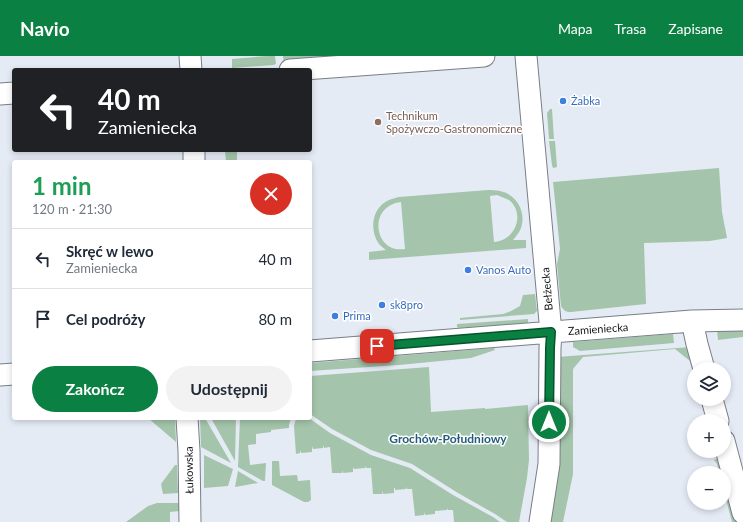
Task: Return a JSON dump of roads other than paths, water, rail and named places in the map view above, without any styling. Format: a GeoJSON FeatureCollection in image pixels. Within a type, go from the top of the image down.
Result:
{"type":"FeatureCollection","features":[{"type":"Feature","properties":{"kind":"street"},"geometry":{"type":"LineString","coordinates":[[190,56],[191,68]]}},
{"type":"Feature","properties":{"kind":"street"},"geometry":{"type":"LineString","coordinates":[[312,68],[484,56]]}},
{"type":"Feature","properties":{"kind":"street","name":"Bełżecka"},"geometry":{"type":"LineString","coordinates":[[526,56],[551,332],[550,464],[540,522]]}},
{"type":"Feature","properties":{"kind":"street"},"geometry":{"type":"LineString","coordinates":[[0,94],[12,93]]}},
{"type":"Feature","properties":{"kind":"street","name":"Zamieniecka"},"geometry":{"type":"LineString","coordinates":[[312,351],[551,332],[743,320]]}},
{"type":"Feature","properties":{"kind":"street"},"geometry":{"type":"LineString","coordinates":[[692,322],[696,344],[702,362]]}},
{"type":"Feature","properties":{"kind":"street"},"geometry":{"type":"LineString","coordinates":[[0,375],[12,374]]}},
{"type":"Feature","properties":{"kind":"street","name":"Łukowska"},"geometry":{"type":"LineString","coordinates":[[188,420],[190,522]]}},
{"type":"Feature","properties":{"kind":"street"},"geometry":{"type":"LineString","coordinates":[[728,458],[743,513]]}},
{"type":"Feature","properties":{"kind":"place","name":"Żabka"},"geometry":{"type":"Point","coordinates":[563,101]}},
{"type":"Feature","properties":{"kind":"place","name":"Technikum Spożywczo-Gastronomiczne"},"geometry":{"type":"Point","coordinates":[378,122]}},
{"type":"Feature","properties":{"kind":"place","name":"Vanos Auto"},"geometry":{"type":"Point","coordinates":[468,270]}},
{"type":"Feature","properties":{"kind":"place","name":"sk8pro"},"geometry":{"type":"Point","coordinates":[382,305]}},
{"type":"Feature","properties":{"kind":"place","name":"Prima"},"geometry":{"type":"Point","coordinates":[335,316]}},
{"type":"Feature","properties":{"kind":"district","name":"Grochów-Południowy"},"geometry":{"type":"Point","coordinates":[448,439]}}]}
